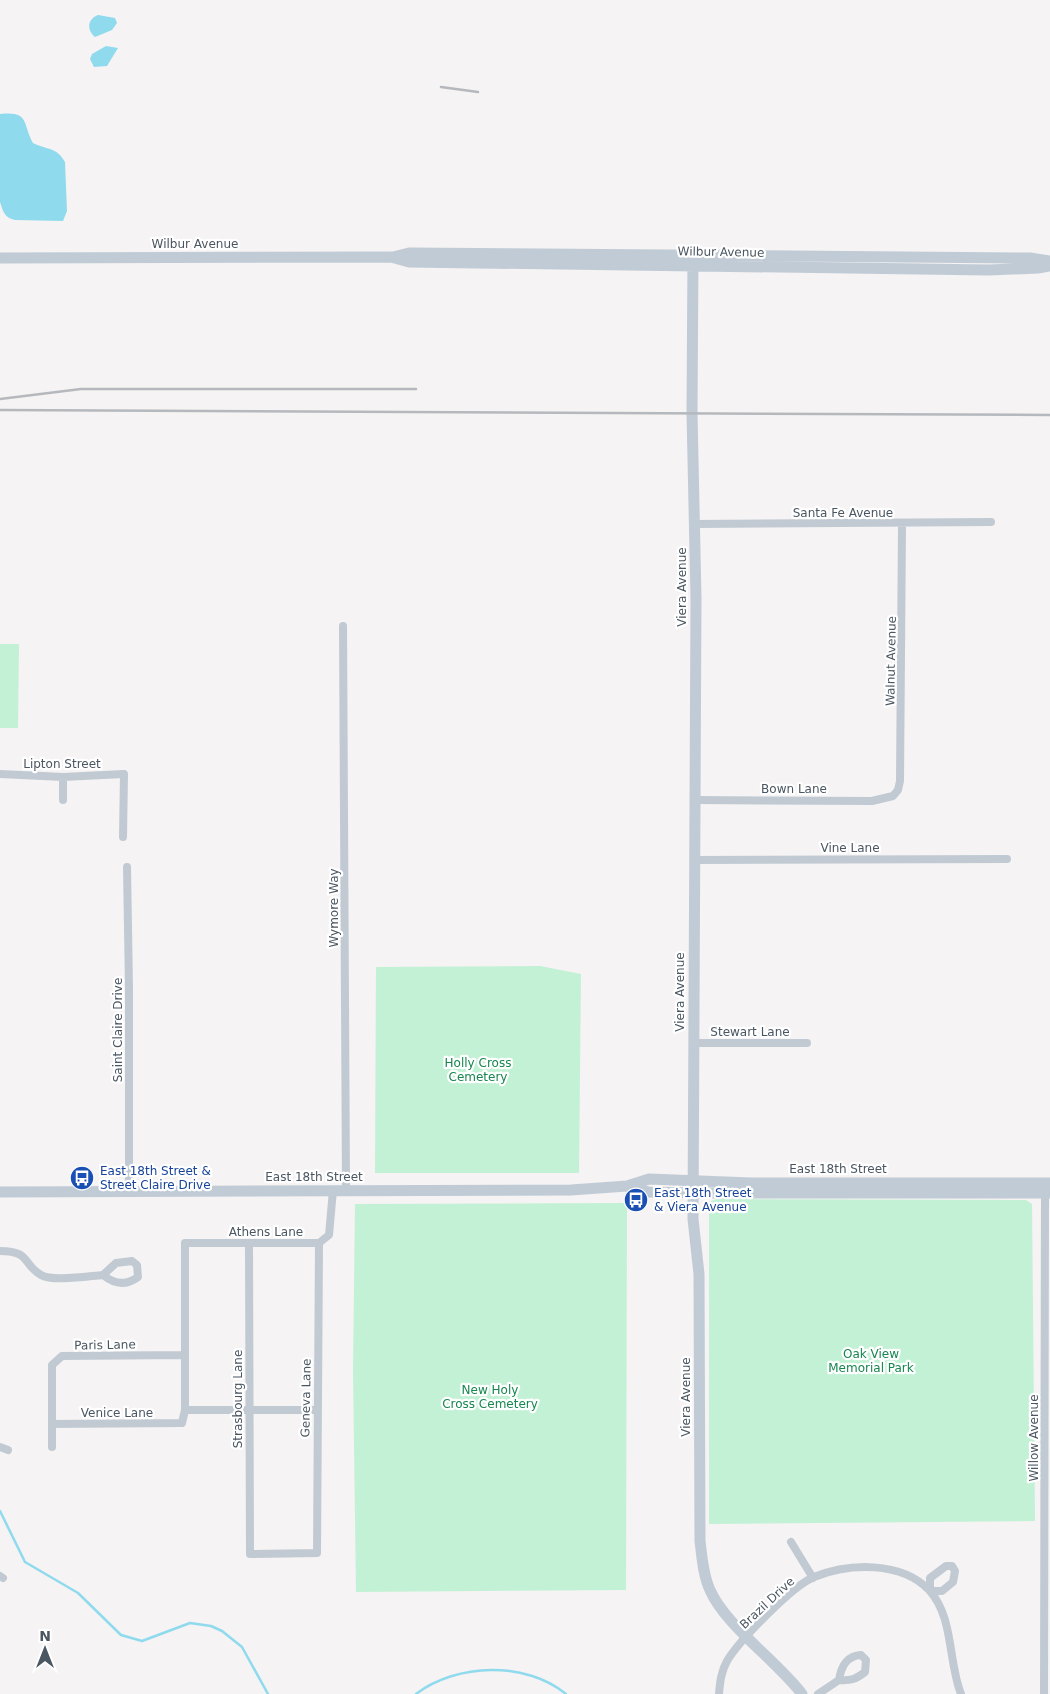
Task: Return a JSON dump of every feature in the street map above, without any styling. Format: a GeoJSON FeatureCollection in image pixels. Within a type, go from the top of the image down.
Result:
{"type":"FeatureCollection","features":[{"type":"Feature","properties":{"kind":"main road","name":"Wilbur Avenue"},"geometry":{"type":"LineString","coordinates":[[0,258],[391,258],[409,253],[694,260],[902,269],[989,270],[1050,266]]}},
{"type":"Feature","properties":{"kind":"main road","name":"Wilbur Avenue"},"geometry":{"type":"LineString","coordinates":[[694,260],[903,257],[1030,258],[1050,261]]}},
{"type":"Feature","properties":{"kind":"main road"},"geometry":{"type":"LineString","coordinates":[[902,269],[903,257]]}},
{"type":"Feature","properties":{"kind":"main road","name":"Viera Avenue"},"geometry":{"type":"LineString","coordinates":[[694,260],[692,413],[695,524],[694,1219],[699,1274],[702,1557],[710,1590],[727,1615],[791,1679],[802,1694]]}},
{"type":"Feature","properties":{"kind":"main road","name":"East 18th Street"},"geometry":{"type":"LineString","coordinates":[[0,1192],[571,1190],[627,1186],[649,1179],[1048,1188]]}},
{"type":"Feature","properties":{"kind":"main road","name":"East 18th Street"},"geometry":{"type":"LineString","coordinates":[[627,1186],[649,1192],[694,1193],[1048,1188]]}},
{"type":"Feature","properties":{"kind":"street","name":"Santa Fe Avenue"},"geometry":{"type":"LineString","coordinates":[[695,524],[991,522]]}},
{"type":"Feature","properties":{"kind":"street","name":"Walnut Avenue"},"geometry":{"type":"LineString","coordinates":[[893,796],[898,790],[900,781],[902,524]]}},
{"type":"Feature","properties":{"kind":"street","name":"Wymore Way"},"geometry":{"type":"LineString","coordinates":[[343,626],[346,1190]]}},
{"type":"Feature","properties":{"kind":"street","name":"Lipton Street"},"geometry":{"type":"LineString","coordinates":[[0,774],[63,776],[124,774],[123,837]]}},
{"type":"Feature","properties":{"kind":"street"},"geometry":{"type":"LineString","coordinates":[[62,800],[63,776]]}},
{"type":"Feature","properties":{"kind":"street","name":"Bown Lane"},"geometry":{"type":"LineString","coordinates":[[694,800],[872,801],[893,796]]}},
{"type":"Feature","properties":{"kind":"street","name":"Vine Lane"},"geometry":{"type":"LineString","coordinates":[[694,860],[1007,859]]}},
{"type":"Feature","properties":{"kind":"street","name":"Saint Claire Drive"},"geometry":{"type":"LineString","coordinates":[[127,867],[129,989],[128,1192]]}},
{"type":"Feature","properties":{"kind":"street","name":"Stewart Lane"},"geometry":{"type":"LineString","coordinates":[[694,1043],[807,1044]]}},
{"type":"Feature","properties":{"kind":"street","name":"Willow Avenue"},"geometry":{"type":"LineString","coordinates":[[1044,1694],[1047,1570],[1048,1188]]}},
{"type":"Feature","properties":{"kind":"street","name":"Athens Lane"},"geometry":{"type":"LineString","coordinates":[[184,1355],[185,1243],[319,1243],[329,1234],[333,1190]]}},
{"type":"Feature","properties":{"kind":"street","name":"Strasbourg Lane"},"geometry":{"type":"LineString","coordinates":[[249,1243],[250,1554],[316,1553]]}},
{"type":"Feature","properties":{"kind":"street","name":"Geneva Lane"},"geometry":{"type":"LineString","coordinates":[[316,1553],[319,1243]]}},
{"type":"Feature","properties":{"kind":"street"},"geometry":{"type":"LineString","coordinates":[[0,1251],[14,1251],[26,1258],[41,1276],[53,1278],[103,1275]]}},
{"type":"Feature","properties":{"kind":"street"},"geometry":{"type":"LineString","coordinates":[[184,1355],[185,1410],[317,1410]]}},
{"type":"Feature","properties":{"kind":"street","name":"Paris Lane"},"geometry":{"type":"LineString","coordinates":[[52,1447],[52,1364],[62,1356],[184,1355]]}},
{"type":"Feature","properties":{"kind":"street","name":"Venice Lane"},"geometry":{"type":"LineString","coordinates":[[52,1424],[182,1423],[185,1410]]}},
{"type":"Feature","properties":{"kind":"street"},"geometry":{"type":"LineString","coordinates":[[791,1542],[813,1578]]}},
{"type":"Feature","properties":{"kind":"street","name":"Brazil Drive"},"geometry":{"type":"LineString","coordinates":[[718,1694],[720,1676],[727,1660],[748,1636],[794,1591],[813,1578],[836,1571],[865,1568],[891,1569],[914,1577],[930,1591],[940,1606],[961,1694]]}},
{"type":"Feature","properties":{"kind":"street"},"geometry":{"type":"LineString","coordinates":[[818,1694],[839,1680]]}},
{"type":"Feature","properties":{"kind":"green space"},"geometry":{"type":"Polygon","coordinates":[[[0,644],[19,644],[18,728],[0,728],[0,644]]]}},
{"type":"Feature","properties":{"kind":"green space","name":"Holly Cross Cemetery"},"geometry":{"type":"Polygon","coordinates":[[[540,966],[581,974],[579,1173],[375,1173],[376,967],[540,966]]]}},
{"type":"Feature","properties":{"kind":"green space","name":"Oak View Memorial Park"},"geometry":{"type":"Polygon","coordinates":[[[717,1199],[1026,1200],[1032,1204],[1035,1521],[709,1524],[709,1202],[717,1199]]]}},
{"type":"Feature","properties":{"kind":"green space","name":"New Holy Cross Cemetery"},"geometry":{"type":"Polygon","coordinates":[[[627,1203],[626,1590],[356,1592],[353,1370],[355,1204],[627,1203]]]}},
{"type":"Feature","properties":{"kind":"water"},"geometry":{"type":"Polygon","coordinates":[[[98,15],[115,18],[117,23],[112,30],[95,37],[90,31],[89,24],[98,15]]]}},
{"type":"Feature","properties":{"kind":"water"},"geometry":{"type":"Polygon","coordinates":[[[106,46],[118,48],[107,66],[94,67],[90,59],[92,54],[106,46]]]}},
{"type":"Feature","properties":{"kind":"water"},"geometry":{"type":"Polygon","coordinates":[[[0,114],[16,114],[21,117],[33,143],[55,151],[65,162],[67,211],[63,221],[15,220],[9,218],[3,212],[0,202],[0,114]]]}},
{"type":"Feature","properties":{"kind":"waterway"},"geometry":{"type":"LineString","coordinates":[[0,1511],[25,1562],[78,1593],[121,1635],[142,1641],[190,1623],[211,1626],[222,1631],[242,1647],[268,1694]]}},
{"type":"Feature","properties":{"kind":"waterway"},"geometry":{"type":"LineString","coordinates":[[416,1694],[451,1676],[491,1670],[512,1671],[531,1676],[550,1683],[566,1694]]}},
{"type":"Feature","properties":{"kind":"railway"},"geometry":{"type":"LineString","coordinates":[[441,87],[478,92]]}},
{"type":"Feature","properties":{"kind":"railway"},"geometry":{"type":"LineString","coordinates":[[0,399],[81,389],[416,389]]}},
{"type":"Feature","properties":{"kind":"railway"},"geometry":{"type":"LineString","coordinates":[[0,410],[1050,415]]}},
{"type":"Feature","properties":{"kind":"place","name":"East 18th Street & Street Claire Drive"},"geometry":{"type":"Point","coordinates":[82,1178]}},
{"type":"Feature","properties":{"kind":"place","name":"East 18th Street & Viera Avenue"},"geometry":{"type":"Point","coordinates":[636,1200]}}]}
